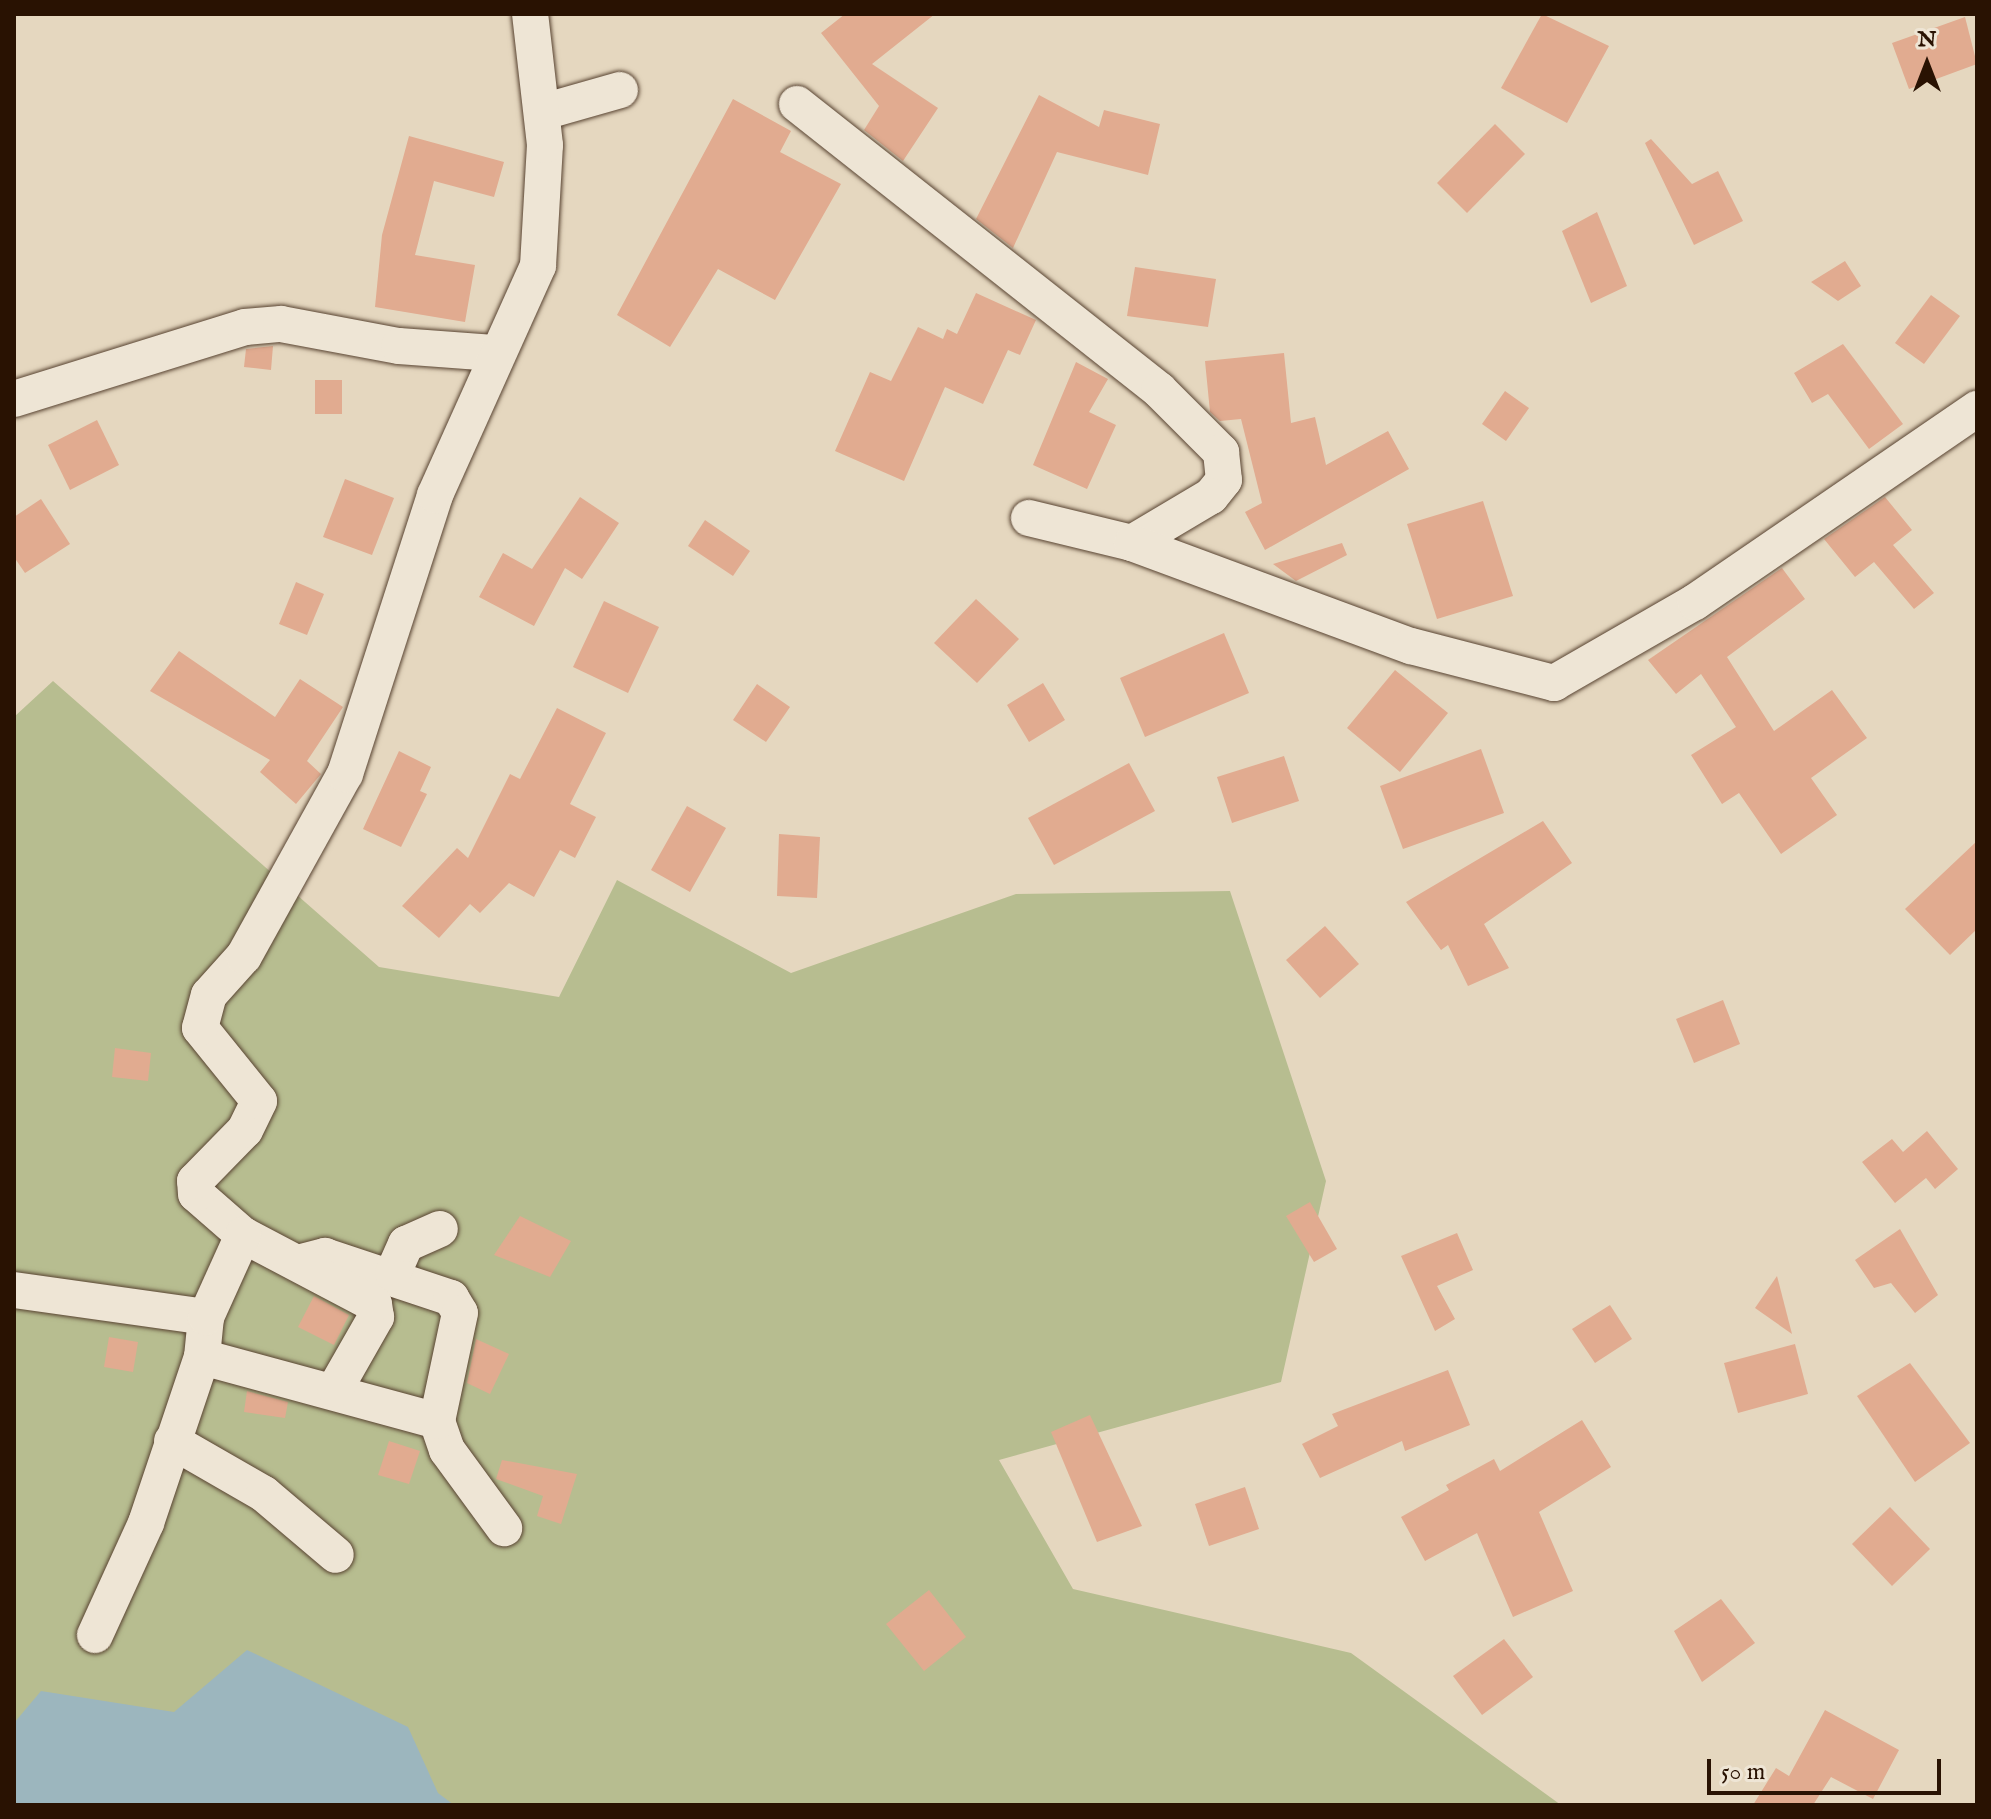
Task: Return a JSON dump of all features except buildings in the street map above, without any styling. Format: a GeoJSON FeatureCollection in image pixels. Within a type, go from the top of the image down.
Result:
{"type":"FeatureCollection","features":[{"type":"Feature","properties":{"kind":"street"},"geometry":{"type":"LineString","coordinates":[[335,1389],[376,1317],[374,1304],[243,1235],[196,1194],[195,1181],[245,1130],[259,1101],[200,1028],[202,1014],[244,956],[345,774],[435,495],[494,353],[538,266],[543,112],[530,14]]}},
{"type":"Feature","properties":{"kind":"street"},"geometry":{"type":"LineString","coordinates":[[543,112],[620,90]]}},
{"type":"Feature","properties":{"kind":"street"},"geometry":{"type":"LineString","coordinates":[[797,104],[1159,390],[1221,452],[1224,480],[1211,496],[1132,543]]}},
{"type":"Feature","properties":{"kind":"street"},"geometry":{"type":"LineString","coordinates":[[14,399],[245,327],[281,324],[399,346],[494,353]]}},
{"type":"Feature","properties":{"kind":"street"},"geometry":{"type":"LineString","coordinates":[[1029,518],[1132,543],[1411,646],[1554,683],[1695,602],[1972,427]]}},
{"type":"Feature","properties":{"kind":"street"},"geometry":{"type":"LineString","coordinates":[[393,1273],[406,1244],[440,1229]]}},
{"type":"Feature","properties":{"kind":"street"},"geometry":{"type":"LineString","coordinates":[[95,1635],[202,1357],[206,1317],[243,1235]]}},
{"type":"Feature","properties":{"kind":"street"},"geometry":{"type":"LineString","coordinates":[[296,1264],[325,1256],[393,1273],[451,1298],[460,1313],[437,1421],[447,1450],[504,1528]]}},
{"type":"Feature","properties":{"kind":"street"},"geometry":{"type":"LineString","coordinates":[[14,1290],[206,1317]]}},
{"type":"Feature","properties":{"kind":"street"},"geometry":{"type":"LineString","coordinates":[[202,1357],[335,1389],[437,1421]]}},
{"type":"Feature","properties":{"kind":"street"},"geometry":{"type":"LineString","coordinates":[[172,1441],[264,1494],[336,1555]]}},
{"type":"Feature","properties":{"kind":"green space"},"geometry":{"type":"Polygon","coordinates":[[[53,681],[379,967],[559,997],[617,880],[791,973],[1016,894],[1230,891],[1326,1181],[1281,1382],[999,1460],[1073,1589],[1351,1653],[1561,1805],[14,1805],[14,717],[53,681]]]}},
{"type":"Feature","properties":{"kind":"water"},"geometry":{"type":"Polygon","coordinates":[[[247,1650],[408,1727],[438,1793],[454,1805],[14,1805],[14,1723],[41,1691],[174,1712],[247,1650]]]}}]}
